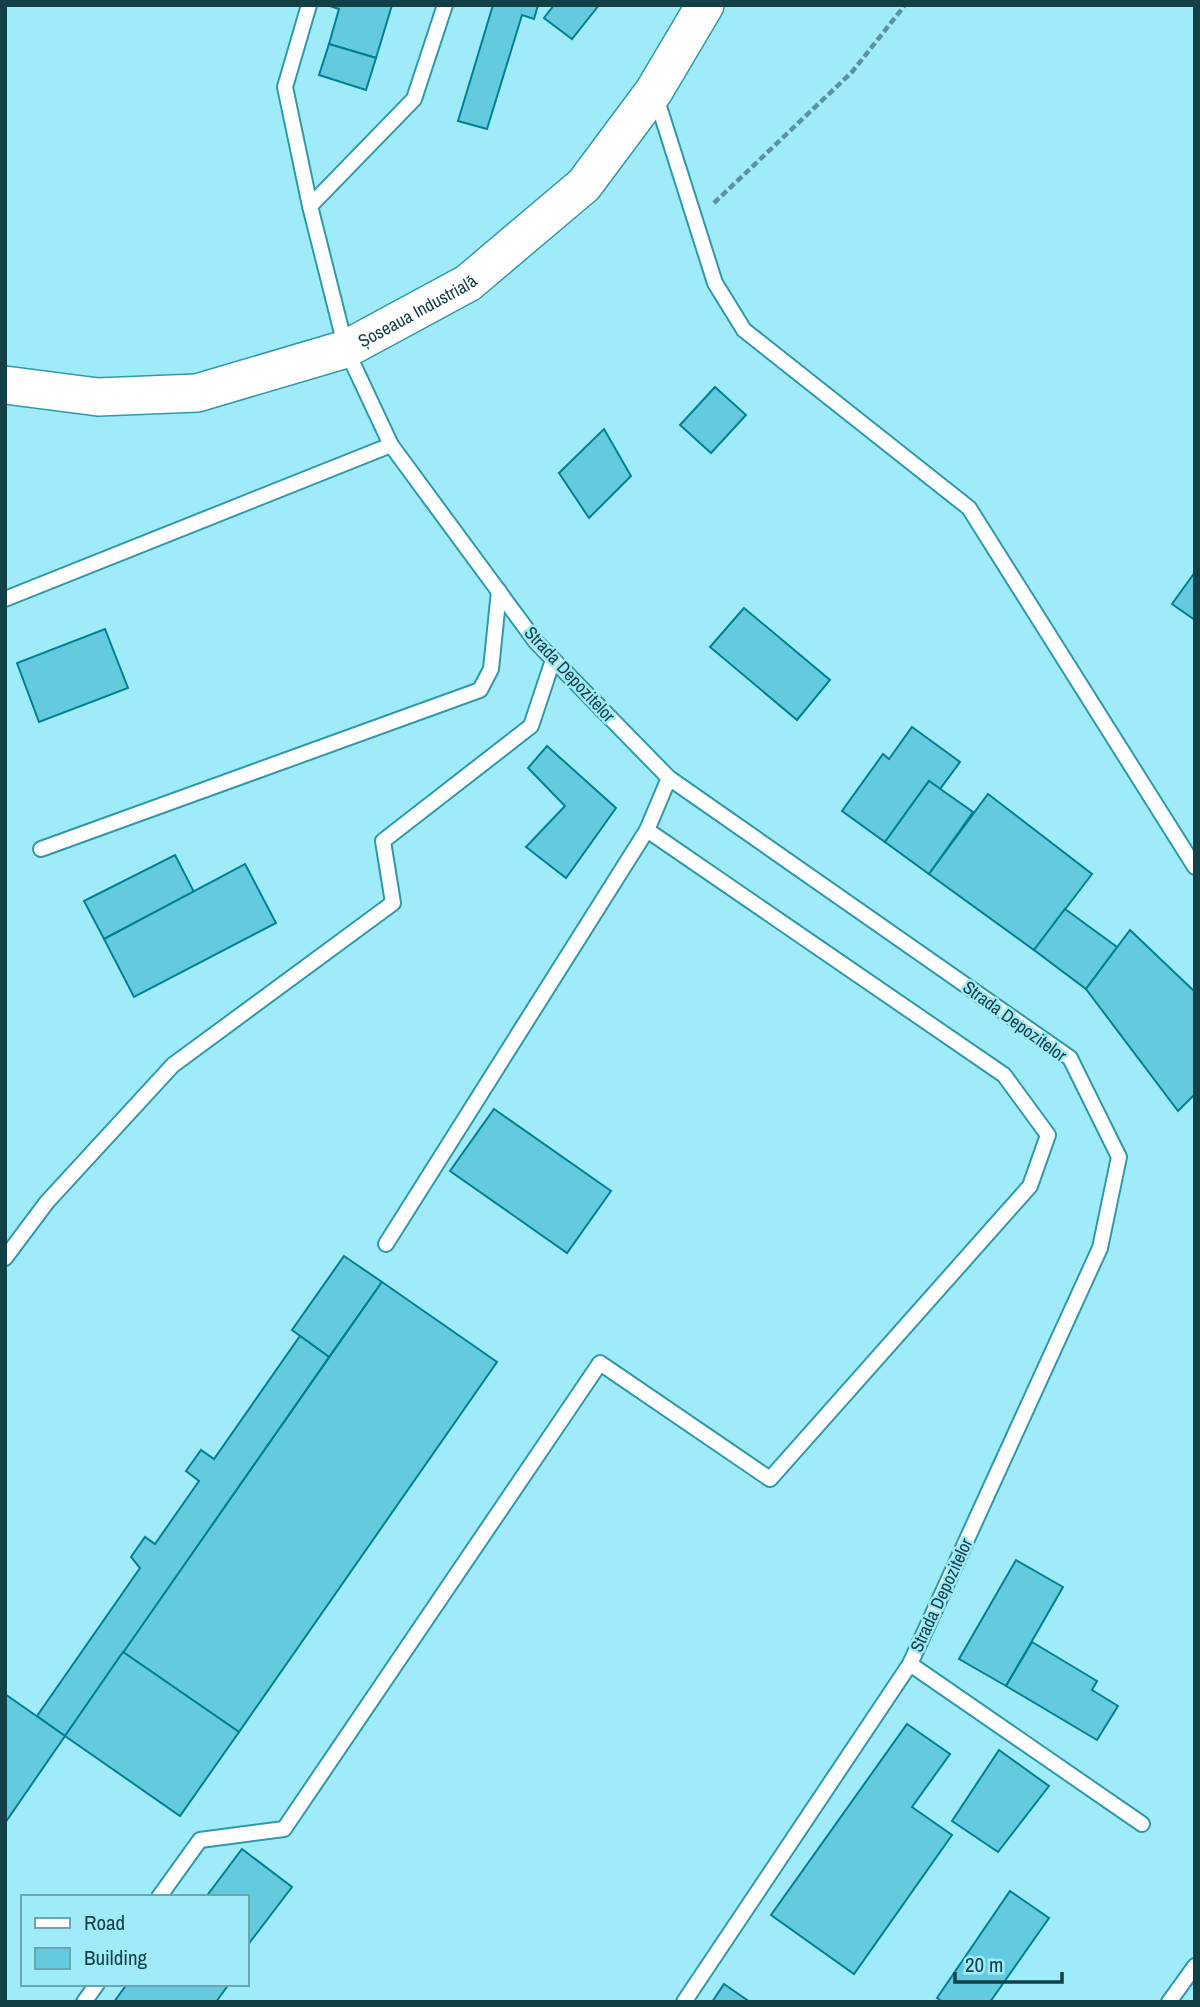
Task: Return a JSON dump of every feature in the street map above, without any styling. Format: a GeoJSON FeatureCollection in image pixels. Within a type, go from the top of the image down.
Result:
{"type":"FeatureCollection","features":[{"type":"Feature","properties":{"kind":"street","name":"Șoseaua Industrială"},"geometry":{"type":"LineString","coordinates":[[5,385],[98,397],[197,393],[346,349],[468,283],[584,185],[654,91],[705,5]]}},
{"type":"Feature","properties":{"kind":"lane","name":"Strada Depozitelor"},"geometry":{"type":"LineString","coordinates":[[309,5],[285,87],[310,206],[346,349],[391,445],[536,642],[669,778],[1070,1058],[1119,1157],[1100,1248],[910,1664],[684,2002]]}},
{"type":"Feature","properties":{"kind":"lane"},"geometry":{"type":"LineString","coordinates":[[310,206],[414,99],[444,5]]}},
{"type":"Feature","properties":{"kind":"lane"},"geometry":{"type":"LineString","coordinates":[[654,91],[715,283],[744,330],[969,508],[1195,867]]}},
{"type":"Feature","properties":{"kind":"lane"},"geometry":{"type":"LineString","coordinates":[[5,600],[391,445]]}},
{"type":"Feature","properties":{"kind":"lane"},"geometry":{"type":"LineString","coordinates":[[41,849],[480,690],[491,669],[499,592]]}},
{"type":"Feature","properties":{"kind":"lane"},"geometry":{"type":"LineString","coordinates":[[5,1258],[47,1202],[173,1065],[393,903],[383,841],[531,726],[554,660]]}},
{"type":"Feature","properties":{"kind":"lane"},"geometry":{"type":"LineString","coordinates":[[386,1244],[647,830],[669,778]]}},
{"type":"Feature","properties":{"kind":"lane"},"geometry":{"type":"LineString","coordinates":[[160,1895],[200,1840],[284,1829],[600,1363],[770,1479],[1030,1186],[1048,1135],[1004,1075],[647,830]]}},
{"type":"Feature","properties":{"kind":"lane"},"geometry":{"type":"LineString","coordinates":[[910,1664],[1142,1824]]}},
{"type":"Feature","properties":{"kind":"lane"},"geometry":{"type":"LineString","coordinates":[[1170,2002],[1195,1966]]}},
{"type":"Feature","properties":{"kind":"lane"},"geometry":{"type":"LineString","coordinates":[[84,2002],[96,1986]]}},
{"type":"Feature","properties":{"kind":"path"},"geometry":{"type":"LineString","coordinates":[[695,221],[852,72],[905,5]]}},
{"type":"Feature","properties":{"kind":"building"},"geometry":{"type":"Polygon","coordinates":[[[327,5],[392,5],[376,58],[329,44],[339,9],[327,5]]]}},
{"type":"Feature","properties":{"kind":"building"},"geometry":{"type":"Polygon","coordinates":[[[493,5],[538,5],[534,19],[522,15],[487,129],[458,121],[493,5]]]}},
{"type":"Feature","properties":{"kind":"building"},"geometry":{"type":"Polygon","coordinates":[[[554,5],[599,5],[572,39],[544,18],[554,5]]]}},
{"type":"Feature","properties":{"kind":"building"},"geometry":{"type":"Polygon","coordinates":[[[329,44],[376,58],[366,90],[319,75],[329,44]]]}},
{"type":"Feature","properties":{"kind":"building"},"geometry":{"type":"Polygon","coordinates":[[[715,387],[746,415],[711,453],[680,425],[715,387]]]}},
{"type":"Feature","properties":{"kind":"building"},"geometry":{"type":"Polygon","coordinates":[[[604,429],[631,476],[589,518],[559,473],[604,429]]]}},
{"type":"Feature","properties":{"kind":"building"},"geometry":{"type":"Polygon","coordinates":[[[1195,572],[1195,620],[1172,604],[1195,572]]]}},
{"type":"Feature","properties":{"kind":"building"},"geometry":{"type":"Polygon","coordinates":[[[744,608],[830,680],[797,720],[710,647],[744,608]]]}},
{"type":"Feature","properties":{"kind":"building"},"geometry":{"type":"Polygon","coordinates":[[[105,629],[128,688],[39,722],[17,663],[105,629]]]}},
{"type":"Feature","properties":{"kind":"building"},"geometry":{"type":"Polygon","coordinates":[[[912,727],[960,762],[940,789],[929,781],[885,842],[842,811],[883,754],[889,759],[912,727]]]}},
{"type":"Feature","properties":{"kind":"building"},"geometry":{"type":"Polygon","coordinates":[[[547,746],[616,808],[566,878],[526,847],[565,806],[528,768],[547,746]]]}},
{"type":"Feature","properties":{"kind":"building"},"geometry":{"type":"Polygon","coordinates":[[[929,781],[973,812],[929,874],[885,842],[929,781]]]}},
{"type":"Feature","properties":{"kind":"building"},"geometry":{"type":"Polygon","coordinates":[[[988,794],[1092,874],[1034,950],[929,874],[988,794]]]}},
{"type":"Feature","properties":{"kind":"building"},"geometry":{"type":"Polygon","coordinates":[[[175,855],[194,892],[104,939],[84,901],[175,855]]]}},
{"type":"Feature","properties":{"kind":"building"},"geometry":{"type":"Polygon","coordinates":[[[245,864],[276,923],[134,997],[104,939],[245,864]]]}},
{"type":"Feature","properties":{"kind":"building"},"geometry":{"type":"Polygon","coordinates":[[[1065,909],[1117,947],[1086,989],[1034,950],[1065,909]]]}},
{"type":"Feature","properties":{"kind":"building"},"geometry":{"type":"Polygon","coordinates":[[[1130,930],[1195,992],[1195,1094],[1178,1111],[1086,989],[1130,930]]]}},
{"type":"Feature","properties":{"kind":"building"},"geometry":{"type":"Polygon","coordinates":[[[494,1109],[611,1191],[567,1253],[450,1171],[494,1109]]]}},
{"type":"Feature","properties":{"kind":"building"},"geometry":{"type":"Polygon","coordinates":[[[344,1256],[382,1282],[329,1357],[292,1330],[344,1256]]]}},
{"type":"Feature","properties":{"kind":"building"},"geometry":{"type":"Polygon","coordinates":[[[382,1282],[497,1362],[239,1732],[123,1652],[382,1282]]]}},
{"type":"Feature","properties":{"kind":"building"},"geometry":{"type":"Polygon","coordinates":[[[300,1336],[329,1357],[65,1736],[37,1716],[140,1568],[131,1557],[145,1537],[155,1544],[199,1481],[186,1471],[201,1450],[214,1459],[300,1336]]]}},
{"type":"Feature","properties":{"kind":"building"},"geometry":{"type":"Polygon","coordinates":[[[1016,1560],[1063,1587],[1006,1686],[959,1659],[1016,1560]]]}},
{"type":"Feature","properties":{"kind":"building"},"geometry":{"type":"Polygon","coordinates":[[[1032,1642],[1097,1681],[1092,1690],[1118,1706],[1097,1740],[1006,1686],[1032,1642]]]}},
{"type":"Feature","properties":{"kind":"building"},"geometry":{"type":"Polygon","coordinates":[[[123,1652],[239,1732],[180,1816],[65,1736],[123,1652]]]}},
{"type":"Feature","properties":{"kind":"building"},"geometry":{"type":"Polygon","coordinates":[[[5,1694],[65,1736],[5,1823],[5,1694]]]}},
{"type":"Feature","properties":{"kind":"building"},"geometry":{"type":"Polygon","coordinates":[[[907,1724],[950,1754],[912,1807],[952,1835],[854,1974],[771,1915],[907,1724]]]}},
{"type":"Feature","properties":{"kind":"building"},"geometry":{"type":"Polygon","coordinates":[[[999,1750],[1049,1786],[998,1852],[952,1821],[999,1750]]]}},
{"type":"Feature","properties":{"kind":"building"},"geometry":{"type":"Polygon","coordinates":[[[242,1849],[292,1887],[248,1945],[248,1895],[208,1895],[242,1849]]]}},
{"type":"Feature","properties":{"kind":"building"},"geometry":{"type":"Polygon","coordinates":[[[1010,1891],[1049,1918],[990,2002],[943,2002],[937,1998],[1010,1891]]]}},
{"type":"Feature","properties":{"kind":"building"},"geometry":{"type":"Polygon","coordinates":[[[724,1984],[750,2002],[712,2002],[724,1984]]]}},
{"type":"Feature","properties":{"kind":"building"},"geometry":{"type":"Polygon","coordinates":[[[126,1986],[228,1986],[216,2002],[114,2002],[126,1986]]]}}]}
